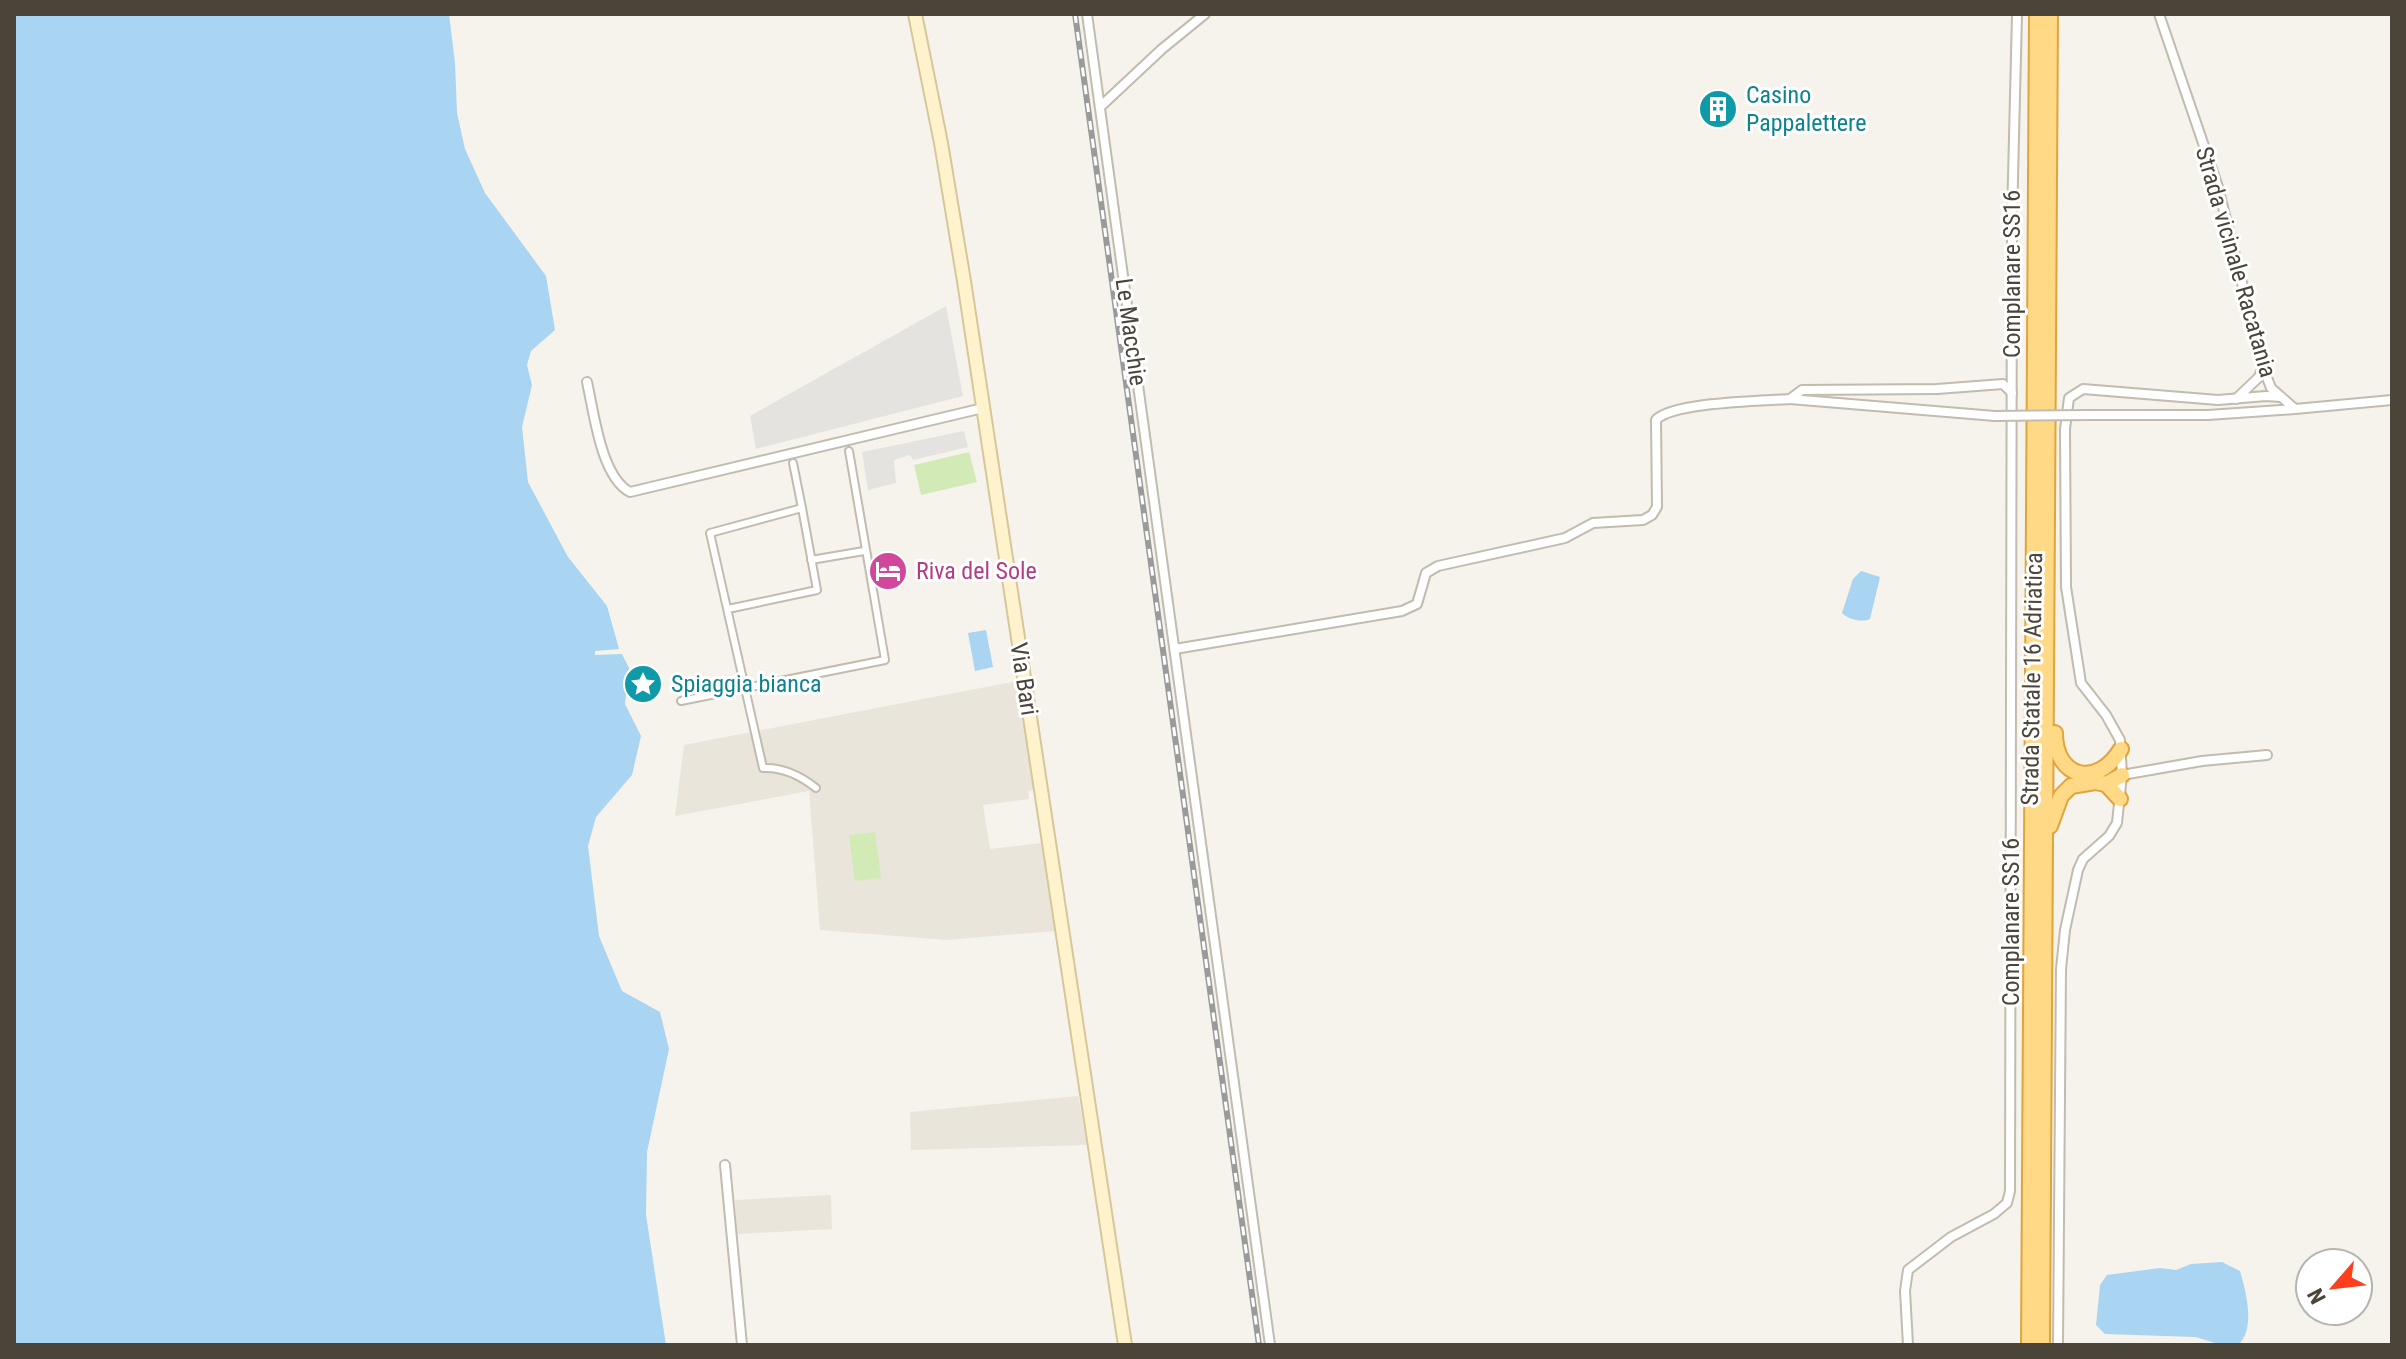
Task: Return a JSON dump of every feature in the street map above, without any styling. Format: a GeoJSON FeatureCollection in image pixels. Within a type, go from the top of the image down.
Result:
{"type":"FeatureCollection","features":[{"type":"Feature","properties":{"kind":"highway","name":"Strada Statale 16 Adriatica"},"geometry":{"type":"LineString","coordinates":[[2029,1345],[2037,14]]}},
{"type":"Feature","properties":{"kind":"highway","name":"Strada Statale 16 Adriatica"},"geometry":{"type":"LineString","coordinates":[[2042,1345],[2050,14]]}},
{"type":"Feature","properties":{"kind":"highway"},"geometry":{"type":"LineString","coordinates":[[2047,701],[2055,718],[2055,749],[2064,763],[2078,773],[2106,769],[2121,749]]}},
{"type":"Feature","properties":{"kind":"highway"},"geometry":{"type":"LineString","coordinates":[[2106,769],[2122,775]]}},
{"type":"Feature","properties":{"kind":"highway"},"geometry":{"type":"LineString","coordinates":[[2106,784],[2122,775]]}},
{"type":"Feature","properties":{"kind":"highway"},"geometry":{"type":"LineString","coordinates":[[2046,841],[2061,796],[2071,786],[2095,782],[2106,784],[2120,799]]}},
{"type":"Feature","properties":{"kind":"main road","name":"Via Bari"},"geometry":{"type":"LineString","coordinates":[[915,14],[941,143],[983,408],[1125,1345]]}},
{"type":"Feature","properties":{"kind":"street","name":"Le Macchie"},"geometry":{"type":"LineString","coordinates":[[1087,14],[1270,1345]]}},
{"type":"Feature","properties":{"kind":"street"},"geometry":{"type":"LineString","coordinates":[[1100,107],[1205,14]]}},
{"type":"Feature","properties":{"kind":"street","name":"Complanare SS16"},"geometry":{"type":"LineString","coordinates":[[1908,1345],[1905,1291],[1908,1270],[1951,1237],[1994,1214],[2007,1203],[2010,1191],[2012,219],[2017,14]]}},
{"type":"Feature","properties":{"kind":"street","name":"Strada vicinale Racatania"},"geometry":{"type":"LineString","coordinates":[[2159,14],[2218,187],[2263,367],[2271,388],[2295,409]]}},
{"type":"Feature","properties":{"kind":"street"},"geometry":{"type":"LineString","coordinates":[[2235,399],[2259,377],[2263,367]]}},
{"type":"Feature","properties":{"kind":"street"},"geometry":{"type":"LineString","coordinates":[[587,382],[600,442],[613,477],[620,487],[630,492],[983,408]]}},
{"type":"Feature","properties":{"kind":"street"},"geometry":{"type":"LineString","coordinates":[[1790,399],[1802,390],[1833,388],[1937,389],[2003,384],[2012,393]]}},
{"type":"Feature","properties":{"kind":"street"},"geometry":{"type":"LineString","coordinates":[[2058,1345],[2061,969],[2065,930],[2083,859],[2109,836],[2117,823],[2122,775],[2120,740],[2106,715],[2081,683],[2066,587],[2065,429],[2069,398],[2083,389],[2194,399],[2281,397]]}},
{"type":"Feature","properties":{"kind":"street"},"geometry":{"type":"LineString","coordinates":[[1175,649],[1402,611],[1417,604],[1426,573],[1438,566],[1565,538],[1593,523],[1643,520],[1652,515],[1657,507],[1656,420],[1662,413],[1692,406],[1790,399],[1995,416],[2208,415],[2392,400]]}},
{"type":"Feature","properties":{"kind":"street"},"geometry":{"type":"LineString","coordinates":[[681,701],[885,660],[849,451]]}},
{"type":"Feature","properties":{"kind":"street"},"geometry":{"type":"LineString","coordinates":[[728,609],[817,590],[793,463]]}},
{"type":"Feature","properties":{"kind":"street"},"geometry":{"type":"LineString","coordinates":[[802,508],[710,533],[763,768],[778,768],[806,780],[816,788]]}},
{"type":"Feature","properties":{"kind":"street"},"geometry":{"type":"LineString","coordinates":[[811,560],[864,551]]}},
{"type":"Feature","properties":{"kind":"street"},"geometry":{"type":"LineString","coordinates":[[2122,775],[2202,761],[2267,755]]}},
{"type":"Feature","properties":{"kind":"street"},"geometry":{"type":"LineString","coordinates":[[725,1165],[742,1345]]}},
{"type":"Feature","properties":{"kind":"shaded area"},"geometry":{"type":"Polygon","coordinates":[[[946,306],[963,396],[756,449],[750,416],[946,306]]]}},
{"type":"Feature","properties":{"kind":"shaded area"},"geometry":{"type":"Polygon","coordinates":[[[964,431],[968,447],[913,460],[910,455],[894,460],[896,483],[868,490],[862,452],[964,431]]]}},
{"type":"Feature","properties":{"kind":"shaded area"},"geometry":{"type":"Polygon","coordinates":[[[1017,681],[1034,790],[1028,791],[1029,799],[983,805],[990,849],[1041,843],[1056,931],[946,940],[820,930],[809,791],[675,816],[684,745],[1017,681]]]}},
{"type":"Feature","properties":{"kind":"shaded area"},"geometry":{"type":"Polygon","coordinates":[[[1078,1096],[1087,1145],[911,1150],[910,1112],[1078,1096]]]}},
{"type":"Feature","properties":{"kind":"shaded area"},"geometry":{"type":"Polygon","coordinates":[[[831,1195],[832,1229],[737,1234],[735,1200],[831,1195]]]}},
{"type":"Feature","properties":{"kind":"green space"},"geometry":{"type":"Polygon","coordinates":[[[969,452],[977,482],[921,495],[914,465],[969,452]]]}},
{"type":"Feature","properties":{"kind":"green space"},"geometry":{"type":"Polygon","coordinates":[[[875,832],[881,878],[855,881],[849,835],[875,832]]]}},
{"type":"Feature","properties":{"kind":"water"},"geometry":{"type":"Polygon","coordinates":[[[14,14],[449,14],[457,113],[465,149],[485,193],[546,276],[555,330],[531,351],[527,365],[532,385],[522,427],[528,482],[568,557],[607,606],[619,649],[595,651],[595,655],[622,654],[629,668],[625,704],[641,736],[632,775],[596,817],[588,846],[599,936],[622,991],[660,1012],[669,1049],[647,1152],[646,1215],[666,1345],[14,1345],[14,14]]]}},
{"type":"Feature","properties":{"kind":"water"},"geometry":{"type":"Polygon","coordinates":[[[1861,571],[1880,577],[1870,619],[1863,621],[1851,619],[1842,613],[1853,579],[1861,571]]]}},
{"type":"Feature","properties":{"kind":"water"},"geometry":{"type":"Polygon","coordinates":[[[986,630],[993,667],[975,671],[968,633],[986,630]]]}},
{"type":"Feature","properties":{"kind":"water"},"geometry":{"type":"Polygon","coordinates":[[[2222,1262],[2240,1271],[2247,1299],[2247,1330],[2238,1345],[2222,1345],[2195,1337],[2105,1334],[2096,1325],[2100,1285],[2107,1275],[2160,1268],[2176,1270],[2191,1264],[2222,1262]]]}},
{"type":"Feature","properties":{"kind":"railway"},"geometry":{"type":"LineString","coordinates":[[1075,14],[1259,1345]]}},
{"type":"Feature","properties":{"kind":"place","name":"Casino Pappalettere"},"geometry":{"type":"Point","coordinates":[1718,109]}},
{"type":"Feature","properties":{"kind":"place","name":"Riva del Sole"},"geometry":{"type":"Point","coordinates":[888,571]}},
{"type":"Feature","properties":{"kind":"place","name":"Spiaggia bianca"},"geometry":{"type":"Point","coordinates":[643,684]}}]}
